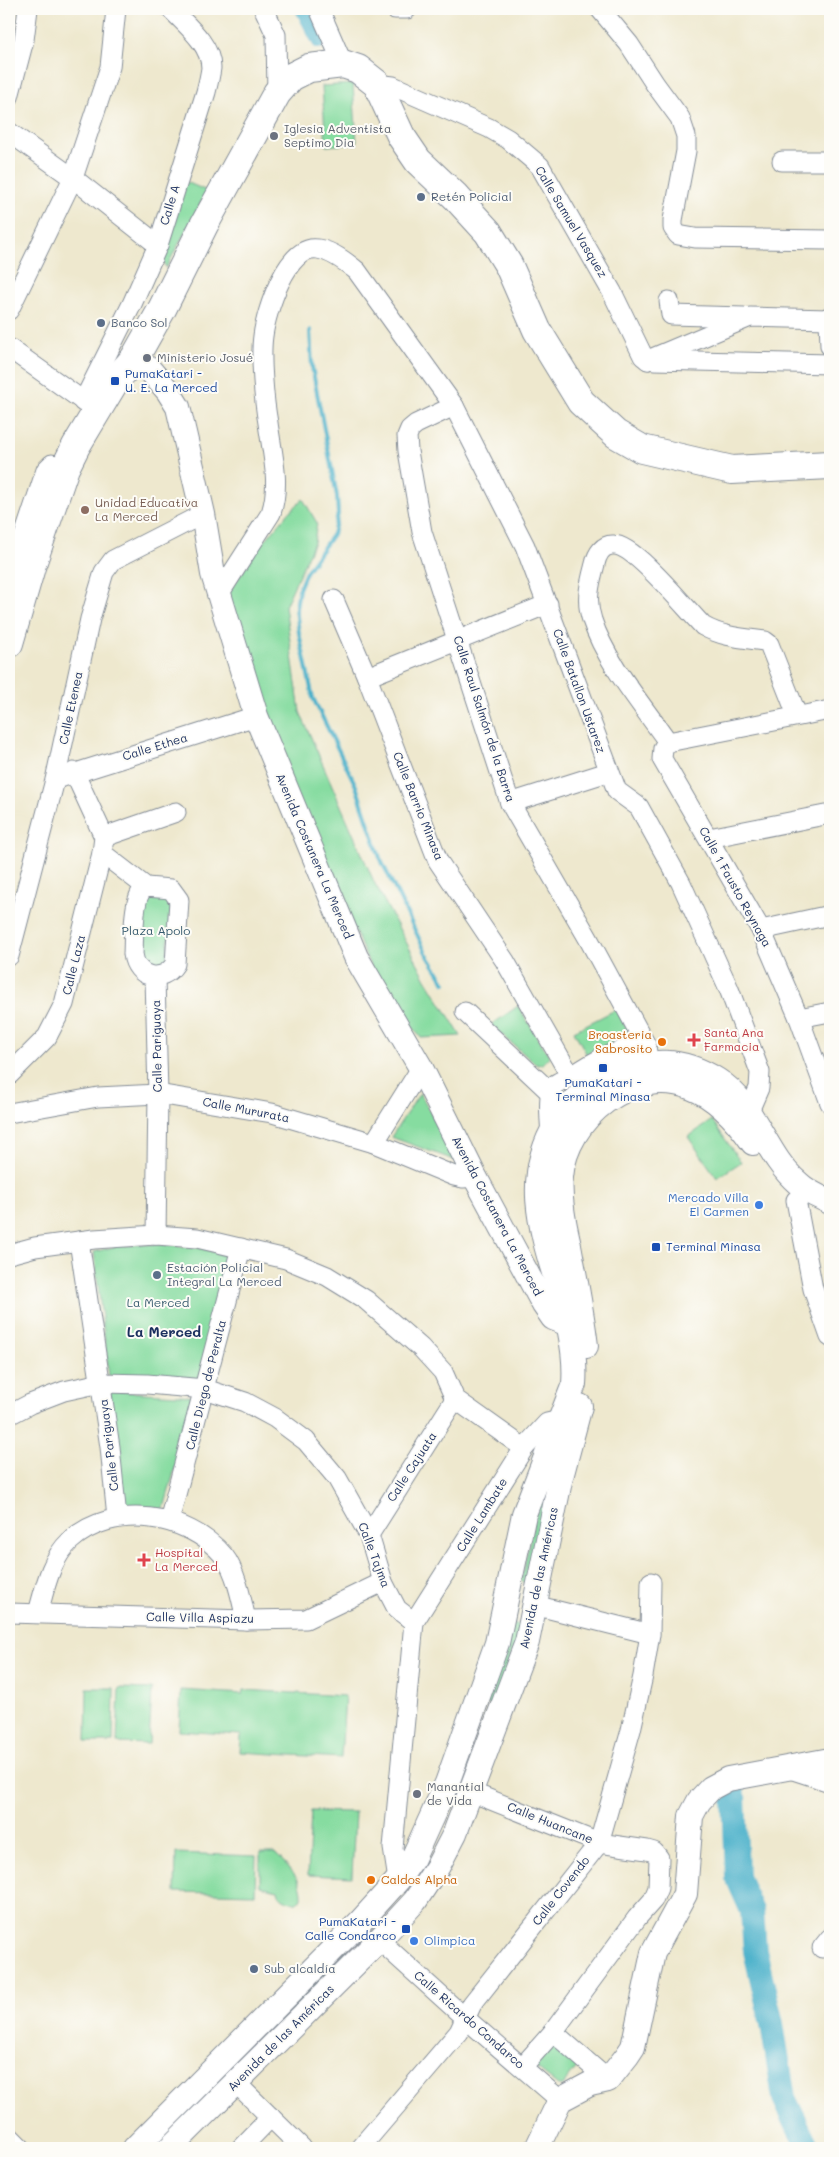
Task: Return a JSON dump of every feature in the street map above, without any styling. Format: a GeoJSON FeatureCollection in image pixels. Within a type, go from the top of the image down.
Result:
{"type":"FeatureCollection","features":[{"type":"Feature","properties":{"kind":"highway"},"geometry":{"type":"LineString","coordinates":[[9,643],[31,567],[65,468],[91,407],[134,359],[277,93],[291,77],[309,68],[340,64],[358,69],[377,84],[401,136],[418,160],[488,232],[509,266],[537,330],[581,402],[616,434],[642,449],[680,456],[732,470],[830,465]]}},
{"type":"Feature","properties":{"kind":"highway"},"geometry":{"type":"LineString","coordinates":[[680,456],[728,453],[830,452]]}},
{"type":"Feature","properties":{"kind":"main road","name":"Avenida Costanera La Merced"},"geometry":{"type":"LineString","coordinates":[[134,359],[149,369],[168,391],[178,407],[203,514],[212,574],[256,716],[356,957],[421,1068],[475,1177],[544,1305],[553,1318],[574,1315]]}},
{"type":"Feature","properties":{"kind":"main road"},"geometry":{"type":"LineString","coordinates":[[648,1063],[671,1082],[692,1088],[717,1091],[743,1116],[797,1183],[814,1195],[830,1202]]}},
{"type":"Feature","properties":{"kind":"main road"},"geometry":{"type":"LineString","coordinates":[[574,1315],[558,1288],[540,1223],[537,1199],[538,1173],[550,1134],[563,1114],[588,1088],[622,1070],[648,1063]]}},
{"type":"Feature","properties":{"kind":"main road"},"geometry":{"type":"LineString","coordinates":[[574,1315],[561,1205],[561,1178],[567,1150],[578,1128],[596,1109],[624,1090],[648,1063]]}},
{"type":"Feature","properties":{"kind":"main road"},"geometry":{"type":"LineString","coordinates":[[743,1116],[780,1182],[796,1200],[830,1215]]}},
{"type":"Feature","properties":{"kind":"main road","name":"Avenida de las Américas"},"geometry":{"type":"LineString","coordinates":[[135,2148],[360,1922],[398,1880],[413,1858],[447,1783],[498,1643],[524,1514],[568,1422],[586,1379],[587,1364],[574,1315]]}},
{"type":"Feature","properties":{"kind":"main road","name":"Avenida de las Américas"},"geometry":{"type":"LineString","coordinates":[[170,2148],[379,1940],[415,1901],[438,1866],[456,1833],[527,1642],[560,1481],[568,1422]]}},
{"type":"Feature","properties":{"kind":"main road"},"geometry":{"type":"LineString","coordinates":[[507,1599],[534,1605]]}},
{"type":"Feature","properties":{"kind":"main road"},"geometry":{"type":"LineString","coordinates":[[537,2148],[560,2100],[590,2084],[608,2080],[633,2047],[653,1953],[685,1894],[691,1816],[699,1801],[711,1788],[728,1779],[749,1774],[790,1769],[830,1760]]}},
{"type":"Feature","properties":{"kind":"main road"},"geometry":{"type":"LineString","coordinates":[[447,1783],[471,1792]]}},
{"type":"Feature","properties":{"kind":"main road"},"geometry":{"type":"LineString","coordinates":[[360,1922],[379,1940]]}},
{"type":"Feature","properties":{"kind":"main road"},"geometry":{"type":"LineString","coordinates":[[218,2065],[236,2083]]}},
{"type":"Feature","properties":{"kind":"street"},"geometry":{"type":"LineString","coordinates":[[9,97],[24,40],[28,9]]}},
{"type":"Feature","properties":{"kind":"street"},"geometry":{"type":"LineString","coordinates":[[9,310],[74,178],[85,138],[102,95],[110,66],[116,9]]}},
{"type":"Feature","properties":{"kind":"street","name":"Calle A"},"geometry":{"type":"LineString","coordinates":[[91,407],[158,244],[206,92],[211,67],[207,54],[196,36],[171,9]]}},
{"type":"Feature","properties":{"kind":"street"},"geometry":{"type":"LineString","coordinates":[[264,9],[276,35],[277,93]]}},
{"type":"Feature","properties":{"kind":"street"},"geometry":{"type":"LineString","coordinates":[[319,9],[340,64]]}},
{"type":"Feature","properties":{"kind":"street"},"geometry":{"type":"LineString","coordinates":[[395,9],[407,9]]}},
{"type":"Feature","properties":{"kind":"street"},"geometry":{"type":"LineString","coordinates":[[600,9],[629,44],[680,118],[686,136],[686,151],[673,228],[678,235],[696,238],[830,240]]}},
{"type":"Feature","properties":{"kind":"street","name":"Calle Samuel Vasquez"},"geometry":{"type":"LineString","coordinates":[[377,84],[392,86],[489,128],[508,139],[540,166],[612,292],[643,356],[648,360]]}},
{"type":"Feature","properties":{"kind":"street"},"geometry":{"type":"LineString","coordinates":[[9,132],[74,178],[158,244]]}},
{"type":"Feature","properties":{"kind":"street"},"geometry":{"type":"LineString","coordinates":[[782,161],[830,161]]}},
{"type":"Feature","properties":{"kind":"street","name":"Calle Batallon Ustarez"},"geometry":{"type":"LineString","coordinates":[[219,594],[271,513],[275,500],[276,484],[267,421],[263,336],[275,295],[284,273],[297,256],[309,250],[318,249],[344,261],[365,280],[454,406],[525,546],[548,604],[608,772],[617,791],[639,807],[681,883],[729,989],[760,1072],[758,1088],[743,1116]]}},
{"type":"Feature","properties":{"kind":"street"},"geometry":{"type":"LineString","coordinates":[[669,301],[671,315],[830,318],[830,346]]}},
{"type":"Feature","properties":{"kind":"street"},"geometry":{"type":"LineString","coordinates":[[648,360],[750,317]]}},
{"type":"Feature","properties":{"kind":"street"},"geometry":{"type":"LineString","coordinates":[[9,348],[91,407]]}},
{"type":"Feature","properties":{"kind":"street"},"geometry":{"type":"LineString","coordinates":[[648,360],[830,364]]}},
{"type":"Feature","properties":{"kind":"street","name":"Calle Raul Salmón de la Barra"},"geometry":{"type":"LineString","coordinates":[[454,406],[416,424],[410,429],[407,436],[422,532],[510,803],[588,938],[648,1063]]}},
{"type":"Feature","properties":{"kind":"street"},"geometry":{"type":"LineString","coordinates":[[9,581],[46,470],[52,464],[65,468]]}},
{"type":"Feature","properties":{"kind":"street","name":"Calle Etenea"},"geometry":{"type":"LineString","coordinates":[[9,956],[55,780],[90,619],[104,572],[114,560],[203,514]]}},
{"type":"Feature","properties":{"kind":"street","name":"Calle 1 Fausto Reynaga"},"geometry":{"type":"LineString","coordinates":[[797,715],[769,644],[765,641],[714,633],[703,626],[638,557],[616,544],[606,546],[596,557],[587,593],[592,619],[606,652],[665,751],[709,838],[761,930],[799,1018],[830,1103]]}},
{"type":"Feature","properties":{"kind":"street","name":"Calle Barrio Minasa"},"geometry":{"type":"LineString","coordinates":[[334,600],[367,677],[438,861],[505,961],[570,1076]]}},
{"type":"Feature","properties":{"kind":"street"},"geometry":{"type":"LineString","coordinates":[[367,677],[548,604]]}},
{"type":"Feature","properties":{"kind":"street"},"geometry":{"type":"LineString","coordinates":[[665,751],[687,738],[830,710]]}},
{"type":"Feature","properties":{"kind":"street","name":"Calle Ethea"},"geometry":{"type":"LineString","coordinates":[[55,780],[74,772],[256,716]]}},
{"type":"Feature","properties":{"kind":"street"},"geometry":{"type":"LineString","coordinates":[[74,772],[103,845],[146,887]]}},
{"type":"Feature","properties":{"kind":"street"},"geometry":{"type":"LineString","coordinates":[[510,803],[608,772]]}},
{"type":"Feature","properties":{"kind":"street"},"geometry":{"type":"LineString","coordinates":[[103,845],[176,812]]}},
{"type":"Feature","properties":{"kind":"street"},"geometry":{"type":"LineString","coordinates":[[709,838],[830,814]]}},
{"type":"Feature","properties":{"kind":"street","name":"Calle Laza"},"geometry":{"type":"LineString","coordinates":[[9,1075],[47,1037],[64,1004],[103,845]]}},
{"type":"Feature","properties":{"kind":"street"},"geometry":{"type":"LineString","coordinates":[[146,887],[171,889],[179,900],[175,964],[163,976],[155,977],[146,974],[136,964],[133,954],[137,898],[142,889],[146,887]]}},
{"type":"Feature","properties":{"kind":"street"},"geometry":{"type":"LineString","coordinates":[[761,930],[830,915]]}},
{"type":"Feature","properties":{"kind":"street","name":"Calle Pariguaya"},"geometry":{"type":"LineString","coordinates":[[155,977],[158,1094],[156,1235]]}},
{"type":"Feature","properties":{"kind":"street"},"geometry":{"type":"LineString","coordinates":[[464,1012],[550,1092]]}},
{"type":"Feature","properties":{"kind":"street"},"geometry":{"type":"LineString","coordinates":[[799,1018],[830,1012]]}},
{"type":"Feature","properties":{"kind":"street"},"geometry":{"type":"LineString","coordinates":[[550,1134],[550,1092],[555,1084],[599,1058],[620,1050],[648,1063]]}},
{"type":"Feature","properties":{"kind":"street"},"geometry":{"type":"LineString","coordinates":[[374,1143],[421,1068]]}},
{"type":"Feature","properties":{"kind":"street","name":"Calle Mururata"},"geometry":{"type":"LineString","coordinates":[[9,1113],[98,1097],[158,1094],[272,1113],[374,1143],[454,1176],[463,1178],[475,1177]]}},
{"type":"Feature","properties":{"kind":"street"},"geometry":{"type":"LineString","coordinates":[[796,1200],[812,1289],[830,1337]]}},
{"type":"Feature","properties":{"kind":"street"},"geometry":{"type":"LineString","coordinates":[[9,1254],[35,1247],[79,1241],[156,1235],[197,1238],[286,1259],[327,1276],[366,1300],[421,1348],[443,1372],[456,1399],[524,1448]]}},
{"type":"Feature","properties":{"kind":"street","name":"Calle Pariguaya"},"geometry":{"type":"LineString","coordinates":[[79,1241],[101,1383],[117,1518]]}},
{"type":"Feature","properties":{"kind":"street","name":"Calle Diego de Peralta"},"geometry":{"type":"LineString","coordinates":[[169,1521],[241,1248]]}},
{"type":"Feature","properties":{"kind":"street","name":"Calle Tajma"},"geometry":{"type":"LineString","coordinates":[[9,1415],[30,1404],[64,1391],[101,1383],[205,1389],[245,1402],[275,1418],[306,1441],[337,1478],[369,1535],[383,1582],[396,1609],[414,1622]]}},
{"type":"Feature","properties":{"kind":"street","name":"Calle Cajuata"},"geometry":{"type":"LineString","coordinates":[[369,1535],[456,1399]]}},
{"type":"Feature","properties":{"kind":"street","name":"Calle Lambate"},"geometry":{"type":"LineString","coordinates":[[414,1622],[524,1448],[547,1423],[568,1422]]}},
{"type":"Feature","properties":{"kind":"street"},"geometry":{"type":"LineString","coordinates":[[38,1613],[48,1578],[58,1557],[69,1542],[85,1530],[117,1518],[142,1517],[169,1521],[206,1539],[225,1557],[238,1585],[246,1620]]}},
{"type":"Feature","properties":{"kind":"street","name":"Calle Villa Aspiazu"},"geometry":{"type":"LineString","coordinates":[[9,1613],[246,1620],[306,1619],[383,1582]]}},
{"type":"Feature","properties":{"kind":"street","name":"Calle Covendo"},"geometry":{"type":"LineString","coordinates":[[360,2148],[459,2032],[472,2004],[599,1842],[631,1730],[650,1634],[651,1582]]}},
{"type":"Feature","properties":{"kind":"street"},"geometry":{"type":"LineString","coordinates":[[534,1605],[650,1634]]}},
{"type":"Feature","properties":{"kind":"street"},"geometry":{"type":"LineString","coordinates":[[398,1880],[393,1848],[414,1622]]}},
{"type":"Feature","properties":{"kind":"street"},"geometry":{"type":"LineString","coordinates":[[790,1769],[830,1782]]}},
{"type":"Feature","properties":{"kind":"street","name":"Calle Huancane"},"geometry":{"type":"LineString","coordinates":[[471,1792],[599,1842],[647,1850],[654,1852],[659,1858],[658,1888],[653,1900],[637,1918],[553,2032]]}},
{"type":"Feature","properties":{"kind":"street","name":"Calle Ricardo Condarco"},"geometry":{"type":"LineString","coordinates":[[379,1940],[560,2100]]}},
{"type":"Feature","properties":{"kind":"street"},"geometry":{"type":"LineString","coordinates":[[523,2066],[553,2032],[608,2080]]}},
{"type":"Feature","properties":{"kind":"street"},"geometry":{"type":"LineString","coordinates":[[236,2083],[302,2148]]}},
{"type":"Feature","properties":{"kind":"street"},"geometry":{"type":"LineString","coordinates":[[241,2148],[271,2117]]}},
{"type":"Feature","properties":{"kind":"street"},"geometry":{"type":"LineString","coordinates":[[9,2136],[21,2148]]}},
{"type":"Feature","properties":{"kind":"green space"},"geometry":{"type":"Polygon","coordinates":[[[353,84],[357,144],[326,146],[322,86],[353,84]]]}},
{"type":"Feature","properties":{"kind":"green space"},"geometry":{"type":"Polygon","coordinates":[[[184,181],[207,191],[166,268],[160,253],[184,181]]]}},
{"type":"Feature","properties":{"kind":"green space"},"geometry":{"type":"Polygon","coordinates":[[[303,499],[317,523],[314,542],[285,606],[300,712],[375,884],[426,979],[461,1036],[421,1038],[377,981],[289,783],[228,594],[262,544],[303,499]]]}},
{"type":"Feature","properties":{"kind":"green space","name":"Plaza Apolo"},"geometry":{"type":"Polygon","coordinates":[[[148,896],[168,898],[172,903],[166,966],[146,965],[141,959],[143,901],[148,896]]]}},
{"type":"Feature","properties":{"kind":"green space"},"geometry":{"type":"Polygon","coordinates":[[[518,1006],[550,1057],[542,1064],[537,1065],[491,1025],[518,1006]]]}},
{"type":"Feature","properties":{"kind":"green space"},"geometry":{"type":"Polygon","coordinates":[[[617,1009],[629,1034],[587,1055],[574,1031],[617,1009]]]}},
{"type":"Feature","properties":{"kind":"green space"},"geometry":{"type":"Polygon","coordinates":[[[420,1093],[457,1161],[391,1137],[420,1093]]]}},
{"type":"Feature","properties":{"kind":"green space"},"geometry":{"type":"Polygon","coordinates":[[[712,1120],[741,1162],[717,1178],[688,1137],[712,1120]]]}},
{"type":"Feature","properties":{"kind":"green space","name":"La Merced"},"geometry":{"type":"Polygon","coordinates":[[[156,1244],[201,1248],[227,1256],[199,1384],[109,1376],[94,1252],[116,1246],[156,1244]]]}},
{"type":"Feature","properties":{"kind":"green space"},"geometry":{"type":"Polygon","coordinates":[[[110,1391],[195,1396],[163,1512],[124,1509],[110,1391]]]}},
{"type":"Feature","properties":{"kind":"green space"},"geometry":{"type":"Polygon","coordinates":[[[543,1481],[549,1481],[527,1584],[525,1584],[521,1580],[543,1481]]]}},
{"type":"Feature","properties":{"kind":"green space"},"geometry":{"type":"Polygon","coordinates":[[[513,1623],[520,1625],[493,1706],[486,1703],[513,1623]]]}},
{"type":"Feature","properties":{"kind":"green space"},"geometry":{"type":"Polygon","coordinates":[[[87,1688],[114,1688],[113,1742],[86,1742],[87,1688]]]}},
{"type":"Feature","properties":{"kind":"green space"},"geometry":{"type":"Polygon","coordinates":[[[119,1688],[152,1689],[149,1744],[117,1743],[119,1688]]]}},
{"type":"Feature","properties":{"kind":"green space"},"geometry":{"type":"Polygon","coordinates":[[[181,1690],[243,1694],[244,1690],[345,1696],[341,1758],[240,1752],[241,1735],[179,1731],[181,1690]]]}},
{"type":"Feature","properties":{"kind":"green space"},"geometry":{"type":"Polygon","coordinates":[[[311,1811],[355,1812],[352,1877],[308,1875],[311,1811]]]}},
{"type":"Feature","properties":{"kind":"green space"},"geometry":{"type":"Polygon","coordinates":[[[176,1853],[256,1856],[255,1894],[175,1892],[176,1853]]]}},
{"type":"Feature","properties":{"kind":"green space"},"geometry":{"type":"Polygon","coordinates":[[[260,1853],[275,1853],[290,1868],[300,1885],[302,1898],[295,1903],[282,1898],[278,1890],[260,1886],[260,1853]]]}},
{"type":"Feature","properties":{"kind":"green space"},"geometry":{"type":"Polygon","coordinates":[[[347,1949],[350,1952],[243,2060],[241,2059],[347,1949]]]}},
{"type":"Feature","properties":{"kind":"green space"},"geometry":{"type":"Polygon","coordinates":[[[555,2044],[576,2062],[577,2067],[563,2085],[558,2085],[536,2068],[535,2063],[555,2044]]]}},
{"type":"Feature","properties":{"kind":"waterway"},"geometry":{"type":"LineString","coordinates":[[302,9],[319,42]]}},
{"type":"Feature","properties":{"kind":"waterway"},"geometry":{"type":"LineString","coordinates":[[310,330],[312,367],[337,496],[338,514],[333,534],[306,572],[299,589],[296,608],[299,633],[313,698],[356,786],[380,858],[426,953],[445,983]]}},
{"type":"Feature","properties":{"kind":"waterway"},"geometry":{"type":"LineString","coordinates":[[734,1795],[737,1877],[752,1911],[755,1951],[772,2024],[784,2098],[808,2148]]}},
{"type":"Feature","properties":{"kind":"place","name":"Iglesia Adventista Septimo Dia"},"geometry":{"type":"Point","coordinates":[274,136]}},
{"type":"Feature","properties":{"kind":"place","name":"Retén Policial"},"geometry":{"type":"Point","coordinates":[421,197]}},
{"type":"Feature","properties":{"kind":"place","name":"Banco Sol"},"geometry":{"type":"Point","coordinates":[101,323]}},
{"type":"Feature","properties":{"kind":"place","name":"Ministerio Josué"},"geometry":{"type":"Point","coordinates":[147,358]}},
{"type":"Feature","properties":{"kind":"place","name":"PumaKatari - U. E. La Merced"},"geometry":{"type":"Point","coordinates":[115,381]}},
{"type":"Feature","properties":{"kind":"place","name":"Unidad Educativa La Merced"},"geometry":{"type":"Point","coordinates":[85,510]}},
{"type":"Feature","properties":{"kind":"place","name":"Santa Ana Farmacia"},"geometry":{"type":"Point","coordinates":[694,1040]}},
{"type":"Feature","properties":{"kind":"place","name":"Broasteria Sabrosito"},"geometry":{"type":"Point","coordinates":[662,1042]}},
{"type":"Feature","properties":{"kind":"place","name":"PumaKatari - Terminal Minasa"},"geometry":{"type":"Point","coordinates":[603,1068]}},
{"type":"Feature","properties":{"kind":"place","name":"Mercado Villa El Carmen"},"geometry":{"type":"Point","coordinates":[759,1205]}},
{"type":"Feature","properties":{"kind":"place","name":"Terminal Minasa"},"geometry":{"type":"Point","coordinates":[656,1247]}},
{"type":"Feature","properties":{"kind":"place","name":"Estación Policial Integral La Merced"},"geometry":{"type":"Point","coordinates":[157,1275]}},
{"type":"Feature","properties":{"kind":"place","name":"Hospital La Merced"},"geometry":{"type":"Point","coordinates":[144,1560]}},
{"type":"Feature","properties":{"kind":"place","name":"Manantial de Vida"},"geometry":{"type":"Point","coordinates":[417,1794]}},
{"type":"Feature","properties":{"kind":"place","name":"Caldos Alpha"},"geometry":{"type":"Point","coordinates":[371,1880]}},
{"type":"Feature","properties":{"kind":"place","name":"PumaKatari - Calle Condarco"},"geometry":{"type":"Point","coordinates":[406,1929]}},
{"type":"Feature","properties":{"kind":"place","name":"Olimpica"},"geometry":{"type":"Point","coordinates":[414,1941]}},
{"type":"Feature","properties":{"kind":"place","name":"Sub alcaldía"},"geometry":{"type":"Point","coordinates":[254,1969]}},
{"type":"Feature","properties":{"kind":"district","name":"La Merced"},"geometry":{"type":"Point","coordinates":[164,1332]}}]}
